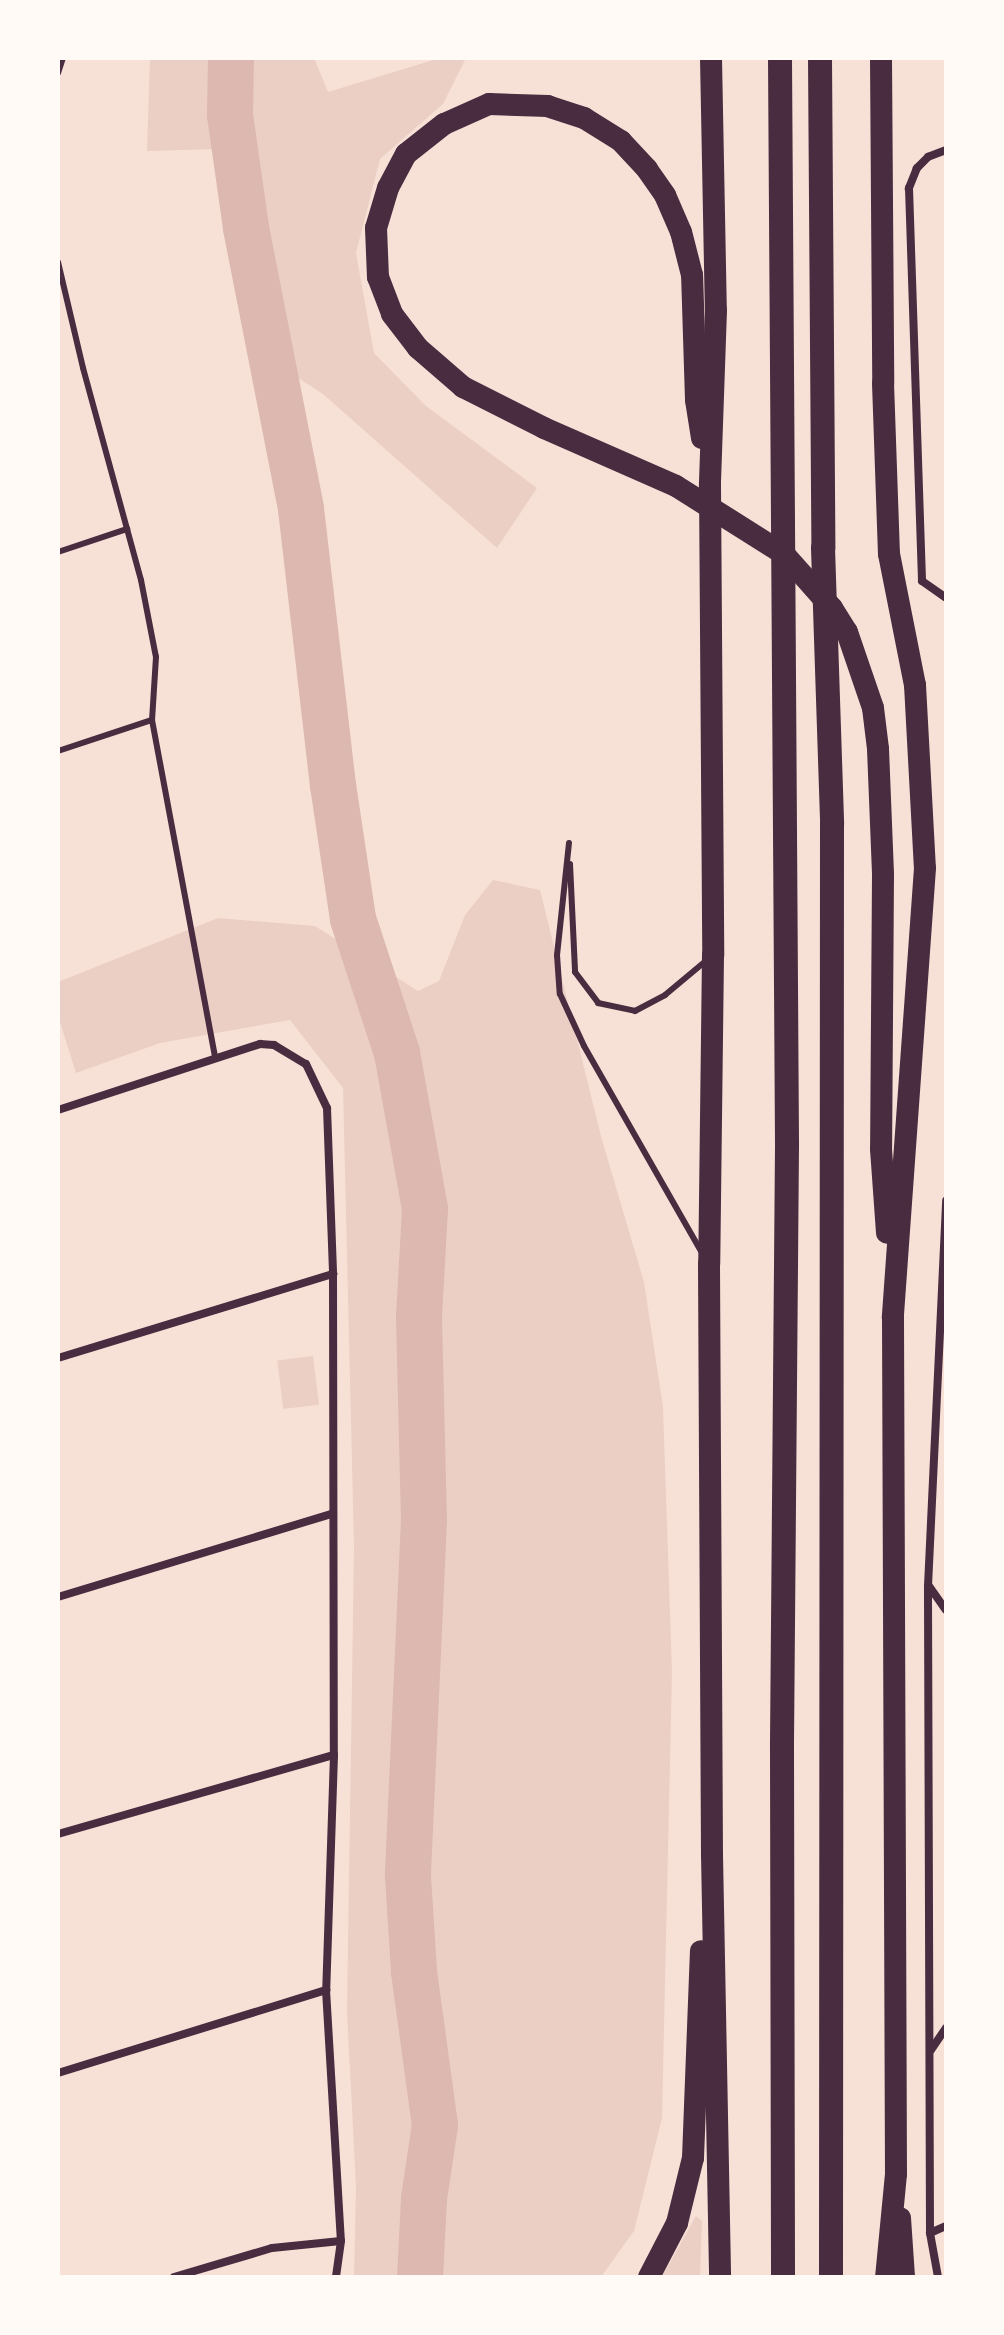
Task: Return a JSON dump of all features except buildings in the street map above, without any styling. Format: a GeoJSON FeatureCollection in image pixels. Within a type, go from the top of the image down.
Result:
{"type":"FeatureCollection","features":[{"type":"Feature","properties":{"kind":"highway"},"geometry":{"type":"LineString","coordinates":[[711,58],[716,310],[710,486],[713,955],[709,1264],[712,1855],[720,2277]]}},
{"type":"Feature","properties":{"kind":"highway"},"geometry":{"type":"LineString","coordinates":[[780,58],[787,1114],[782,1749],[783,2277]]}},
{"type":"Feature","properties":{"kind":"highway"},"geometry":{"type":"LineString","coordinates":[[820,58],[823,548],[832,840],[831,2277]]}},
{"type":"Feature","properties":{"kind":"highway"},"geometry":{"type":"LineString","coordinates":[[881,58],[883,383],[889,554],[915,685],[925,868],[893,1318]]}},
{"type":"Feature","properties":{"kind":"highway"},"geometry":{"type":"LineString","coordinates":[[710,486],[696,400],[692,275],[681,232],[665,195],[647,169],[621,141],[584,118],[524,103],[489,104],[444,124],[406,154],[388,188],[376,228],[378,277],[392,314],[418,348],[463,387],[689,494],[784,554],[832,608],[847,632],[873,708],[883,875],[881,1149],[893,1318],[896,2174],[904,2277]]}},
{"type":"Feature","properties":{"kind":"highway"},"geometry":{"type":"LineString","coordinates":[[649,2277],[677,2223],[693,2158],[702,1909],[712,1855]]}},
{"type":"Feature","properties":{"kind":"highway"},"geometry":{"type":"LineString","coordinates":[[886,2277],[896,2174]]}},
{"type":"Feature","properties":{"kind":"street"},"geometry":{"type":"LineString","coordinates":[[946,150],[928,157],[917,168],[909,188],[922,581],[946,598]]}},
{"type":"Feature","properties":{"kind":"street"},"geometry":{"type":"LineString","coordinates":[[58,1110],[215,1056],[249,1046],[274,1045],[306,1064],[327,1108],[333,1274],[334,1755],[326,1990],[341,2241],[336,2277]]}},
{"type":"Feature","properties":{"kind":"street"},"geometry":{"type":"LineString","coordinates":[[938,2277],[930,2233],[928,1586],[946,1200]]}},
{"type":"Feature","properties":{"kind":"street"},"geometry":{"type":"LineString","coordinates":[[58,1358],[333,1274]]}},
{"type":"Feature","properties":{"kind":"street"},"geometry":{"type":"LineString","coordinates":[[935,1459],[946,1456]]}},
{"type":"Feature","properties":{"kind":"street"},"geometry":{"type":"LineString","coordinates":[[58,1597],[332,1514]]}},
{"type":"Feature","properties":{"kind":"street"},"geometry":{"type":"LineString","coordinates":[[928,1586],[946,1610]]}},
{"type":"Feature","properties":{"kind":"street"},"geometry":{"type":"LineString","coordinates":[[58,1834],[334,1755]]}},
{"type":"Feature","properties":{"kind":"street"},"geometry":{"type":"LineString","coordinates":[[58,2073],[326,1990]]}},
{"type":"Feature","properties":{"kind":"street"},"geometry":{"type":"LineString","coordinates":[[931,2051],[946,2028]]}},
{"type":"Feature","properties":{"kind":"street"},"geometry":{"type":"LineString","coordinates":[[930,2233],[946,2226]]}},
{"type":"Feature","properties":{"kind":"street"},"geometry":{"type":"LineString","coordinates":[[174,2277],[272,2248],[341,2241]]}},
{"type":"Feature","properties":{"kind":"lane"},"geometry":{"type":"LineString","coordinates":[[58,73],[63,58]]}},
{"type":"Feature","properties":{"kind":"lane"},"geometry":{"type":"LineString","coordinates":[[58,262],[127,529],[156,657],[152,720],[215,1056]]}},
{"type":"Feature","properties":{"kind":"lane"},"geometry":{"type":"LineString","coordinates":[[58,552],[127,529]]}},
{"type":"Feature","properties":{"kind":"lane"},"geometry":{"type":"LineString","coordinates":[[58,751],[152,720]]}},
{"type":"Feature","properties":{"kind":"lane"},"geometry":{"type":"LineString","coordinates":[[709,1264],[584,1046],[560,994],[557,955],[569,843],[575,972],[598,1003],[635,1011],[665,995],[713,955]]}},
{"type":"Feature","properties":{"kind":"shaded area"},"geometry":{"type":"Polygon","coordinates":[[[150,58],[314,58],[328,92],[440,58],[466,58],[443,104],[380,159],[356,253],[374,353],[426,406],[537,488],[497,548],[323,394],[292,374],[253,148],[147,151],[150,58]]]}},
{"type":"Feature","properties":{"kind":"shaded area"},"geometry":{"type":"Polygon","coordinates":[[[493,880],[540,890],[602,1140],[644,1282],[663,1407],[672,1672],[662,2118],[634,2231],[601,2277],[354,2277],[356,2187],[347,2012],[354,1547],[343,1088],[290,1020],[160,1043],[76,1073],[58,1016],[58,982],[218,918],[315,926],[418,991],[439,981],[465,915],[493,880]]]}},
{"type":"Feature","properties":{"kind":"shaded area"},"geometry":{"type":"Polygon","coordinates":[[[313,1356],[319,1405],[283,1409],[277,1360],[313,1356]]]}},
{"type":"Feature","properties":{"kind":"shaded area"},"geometry":{"type":"Polygon","coordinates":[[[696,2216],[702,2221],[700,2277],[662,2277],[696,2216]]]}},
{"type":"Feature","properties":{"kind":"waterway"},"geometry":{"type":"LineString","coordinates":[[231,58],[230,115],[246,228],[301,509],[333,785],[353,919],[397,1053],[425,1209],[419,1317],[424,1520],[408,1876],[414,1972],[435,2125],[424,2199],[420,2277]]}}]}
